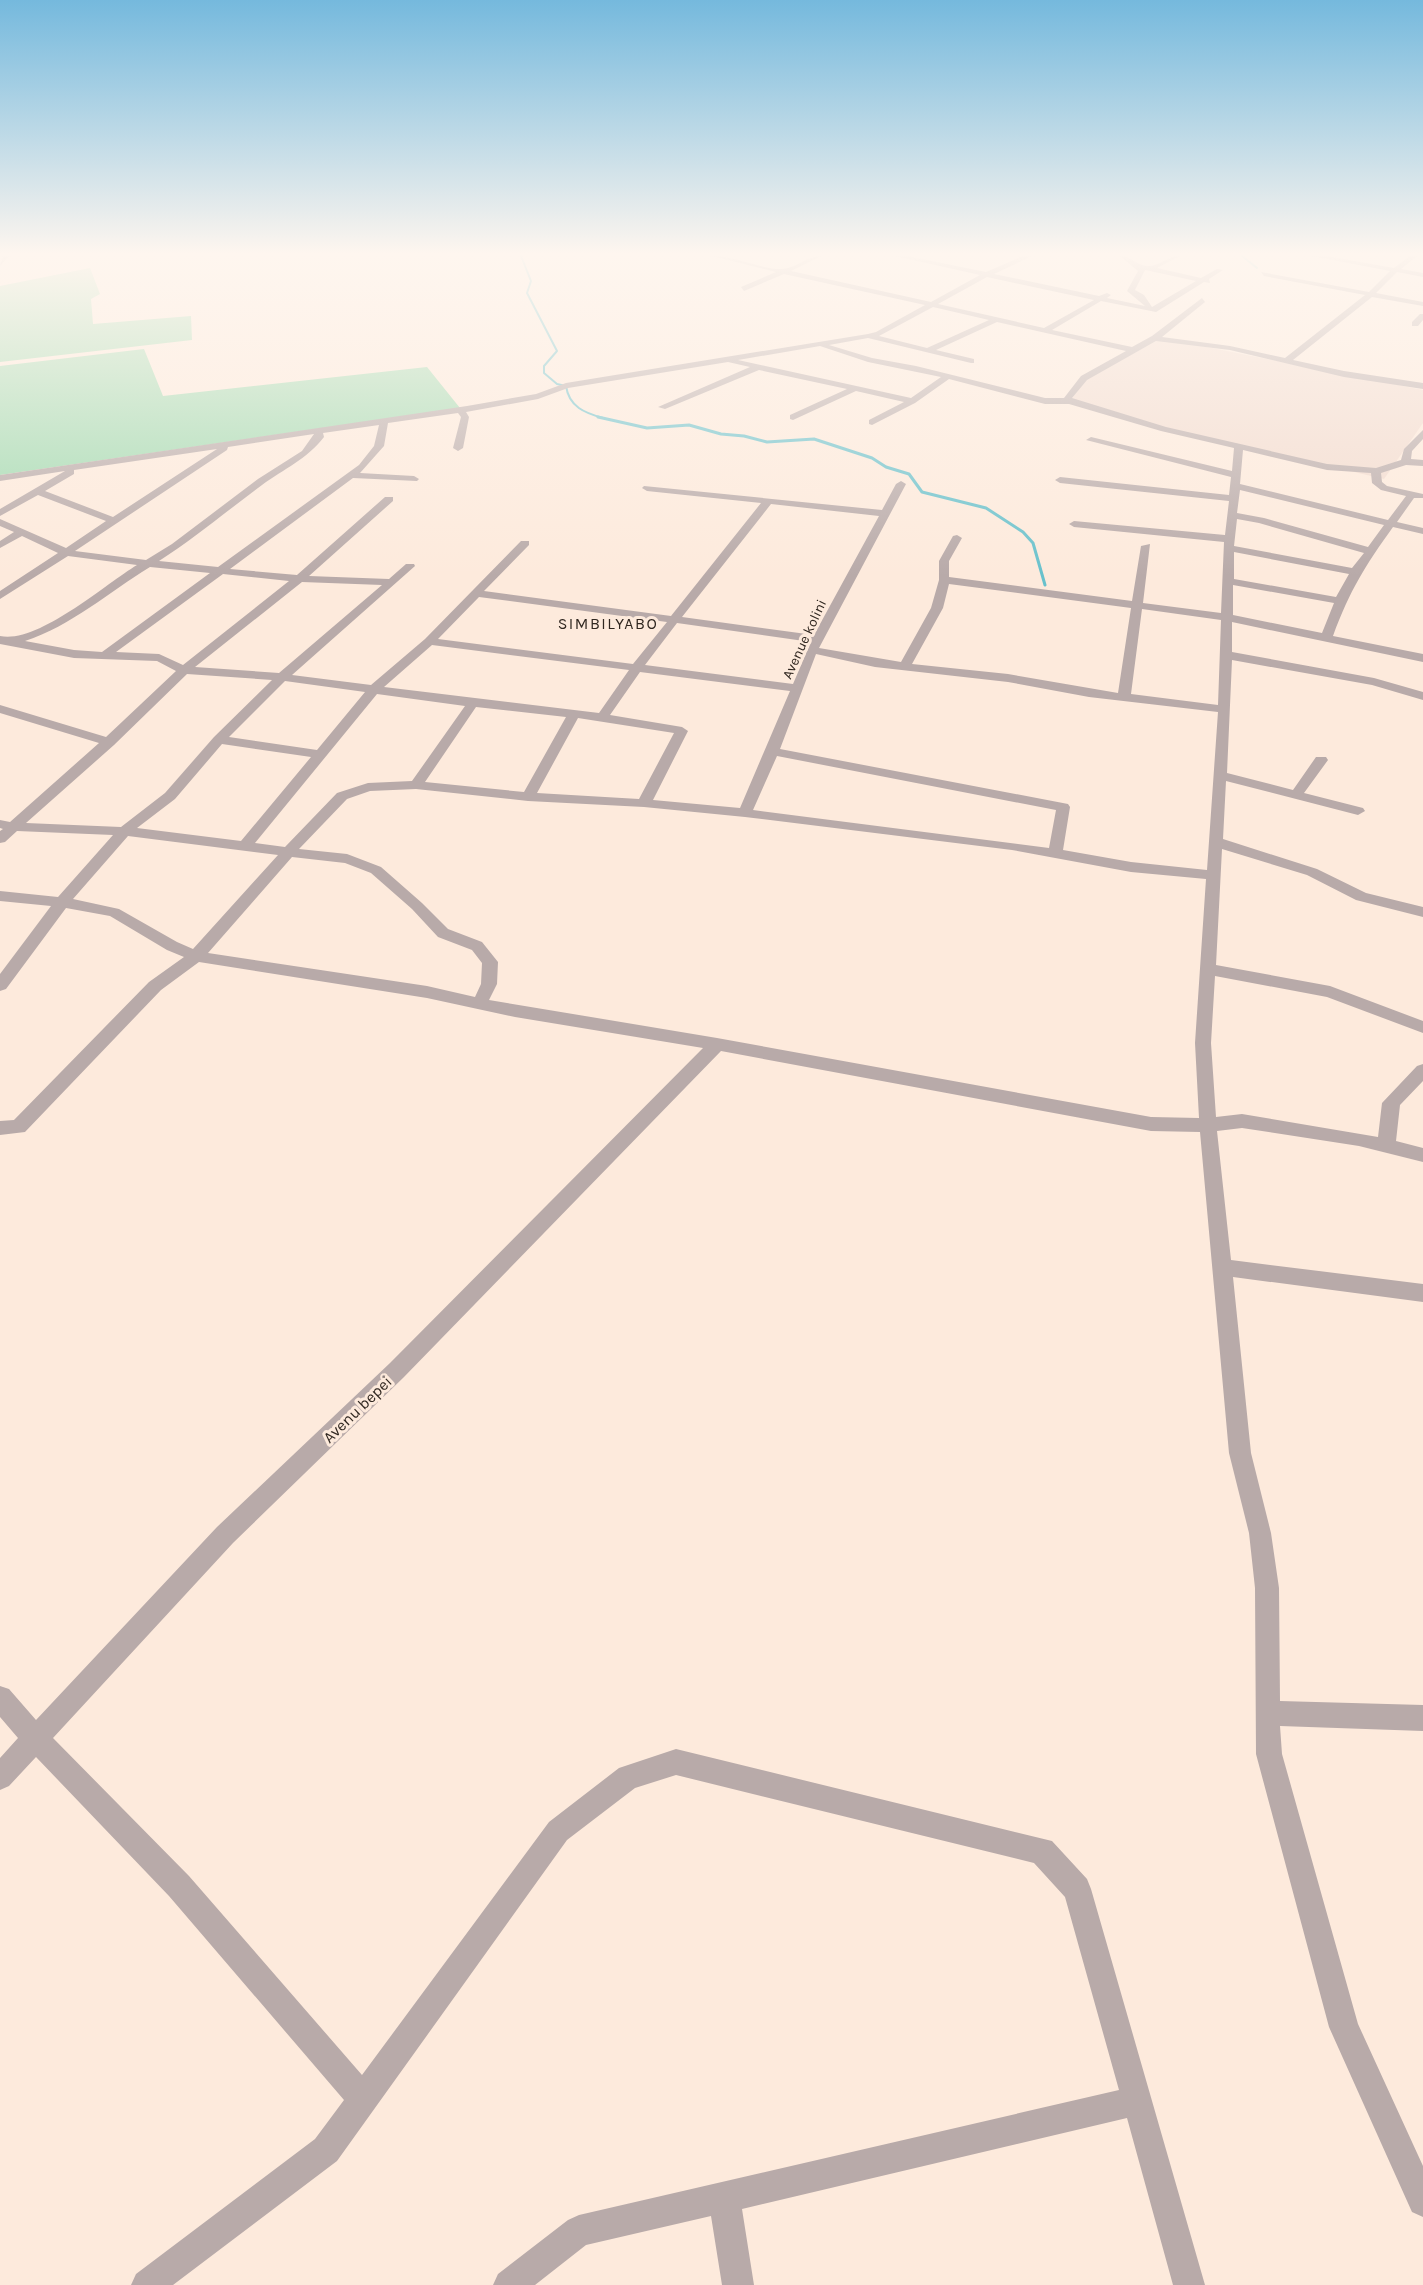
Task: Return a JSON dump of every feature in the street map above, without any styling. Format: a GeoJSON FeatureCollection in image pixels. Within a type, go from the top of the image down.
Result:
{"type":"FeatureCollection","features":[{"type":"Feature","properties":{"kind":"street"},"geometry":{"type":"LineString","coordinates":[[0,478],[460,410],[538,396],[566,386],[712,363]]}},
{"type":"Feature","properties":{"kind":"street"},"geometry":{"type":"LineString","coordinates":[[737,363],[912,400]]}},
{"type":"Feature","properties":{"kind":"street"},"geometry":{"type":"LineString","coordinates":[[884,363],[1045,400],[1069,401],[1164,429],[1327,467],[1376,471],[1406,462],[1423,463]]}},
{"type":"Feature","properties":{"kind":"street"},"geometry":{"type":"LineString","coordinates":[[1069,401],[1068,398],[1084,378],[1111,363]]}},
{"type":"Feature","properties":{"kind":"street"},"geometry":{"type":"LineString","coordinates":[[1299,363],[1344,374],[1423,386]]}},
{"type":"Feature","properties":{"kind":"street"},"geometry":{"type":"LineString","coordinates":[[662,407],[756,368]]}},
{"type":"Feature","properties":{"kind":"street"},"geometry":{"type":"LineString","coordinates":[[872,422],[912,400],[948,376]]}},
{"type":"Feature","properties":{"kind":"street"},"geometry":{"type":"LineString","coordinates":[[793,417],[856,388]]}},
{"type":"Feature","properties":{"kind":"street"},"geometry":{"type":"LineString","coordinates":[[458,448],[465,417],[460,410]]}},
{"type":"Feature","properties":{"kind":"street"},"geometry":{"type":"LineString","coordinates":[[104,656],[352,475],[379,446],[384,422]]}},
{"type":"Feature","properties":{"kind":"street"},"geometry":{"type":"LineString","coordinates":[[3,643],[45,631],[149,564],[261,481],[305,453],[319,437],[318,431]]}},
{"type":"Feature","properties":{"kind":"street"},"geometry":{"type":"LineString","coordinates":[[1406,462],[1407,451],[1423,433]]}},
{"type":"Feature","properties":{"kind":"street"},"geometry":{"type":"LineString","coordinates":[[1091,440],[1234,494],[1260,520],[1370,551]]}},
{"type":"Feature","properties":{"kind":"street"},"geometry":{"type":"LineString","coordinates":[[0,596],[230,444]]}},
{"type":"Feature","properties":{"kind":"street"},"geometry":{"type":"LineString","coordinates":[[1239,446],[1230,543],[1224,709],[1203,1043],[1208,1125],[1240,1453],[1260,1533],[1267,1588],[1269,1754],[1344,2027],[1423,2201]]}},
{"type":"Feature","properties":{"kind":"street"},"geometry":{"type":"LineString","coordinates":[[0,513],[80,467]]}},
{"type":"Feature","properties":{"kind":"street"},"geometry":{"type":"LineString","coordinates":[[1376,471],[1377,483],[1384,488],[1417,496]]}},
{"type":"Feature","properties":{"kind":"street"},"geometry":{"type":"LineString","coordinates":[[352,475],[414,480]]}},
{"type":"Feature","properties":{"kind":"street"},"geometry":{"type":"LineString","coordinates":[[1060,480],[1234,494],[1423,531]]}},
{"type":"Feature","properties":{"kind":"street","name":"Avenue kolini"},"geometry":{"type":"LineString","coordinates":[[745,813],[773,751],[812,650],[901,484]]}},
{"type":"Feature","properties":{"kind":"street"},"geometry":{"type":"LineString","coordinates":[[646,488],[884,513]]}},
{"type":"Feature","properties":{"kind":"street"},"geometry":{"type":"LineString","coordinates":[[38,491],[115,521]]}},
{"type":"Feature","properties":{"kind":"street"},"geometry":{"type":"LineString","coordinates":[[1327,637],[1340,601],[1355,572],[1390,523],[1417,496]]}},
{"type":"Feature","properties":{"kind":"street"},"geometry":{"type":"LineString","coordinates":[[0,839],[6,825],[109,742],[184,670],[299,579],[389,499]]}},
{"type":"Feature","properties":{"kind":"street"},"geometry":{"type":"LineString","coordinates":[[602,717],[637,667],[678,618],[768,501]]}},
{"type":"Feature","properties":{"kind":"street"},"geometry":{"type":"LineString","coordinates":[[0,522],[68,553],[149,564],[299,579],[391,582]]}},
{"type":"Feature","properties":{"kind":"street"},"geometry":{"type":"LineString","coordinates":[[1074,524],[1230,543],[1355,572]]}},
{"type":"Feature","properties":{"kind":"street"},"geometry":{"type":"LineString","coordinates":[[0,545],[22,532]]}},
{"type":"Feature","properties":{"kind":"street"},"geometry":{"type":"LineString","coordinates":[[905,666],[937,608],[944,580],[944,561],[957,538]]}},
{"type":"Feature","properties":{"kind":"street"},"geometry":{"type":"LineString","coordinates":[[245,846],[318,753],[373,690],[429,641],[525,543]]}},
{"type":"Feature","properties":{"kind":"street"},"geometry":{"type":"LineString","coordinates":[[1125,697],[1146,546]]}},
{"type":"Feature","properties":{"kind":"street"},"geometry":{"type":"LineString","coordinates":[[0,985],[62,902],[124,831],[170,796],[219,740],[282,677],[410,566]]}},
{"type":"Feature","properties":{"kind":"street"},"geometry":{"type":"LineString","coordinates":[[944,580],[1227,617],[1423,658]]}},
{"type":"Feature","properties":{"kind":"street"},"geometry":{"type":"LineString","coordinates":[[1228,581],[1340,601]]}},
{"type":"Feature","properties":{"kind":"street"},"geometry":{"type":"LineString","coordinates":[[477,593],[678,618],[818,639]]}},
{"type":"Feature","properties":{"kind":"street"},"geometry":{"type":"LineString","coordinates":[[429,641],[797,688]]}},
{"type":"Feature","properties":{"kind":"street"},"geometry":{"type":"LineString","coordinates":[[3,643],[104,656],[159,658],[184,670],[282,677],[473,703],[602,717],[682,731],[644,803]]}},
{"type":"Feature","properties":{"kind":"street"},"geometry":{"type":"LineString","coordinates":[[812,650],[905,666],[1008,678],[1125,697],[1224,709]]}},
{"type":"Feature","properties":{"kind":"street"},"geometry":{"type":"LineString","coordinates":[[1226,655],[1374,682],[1423,696]]}},
{"type":"Feature","properties":{"kind":"street"},"geometry":{"type":"LineString","coordinates":[[416,785],[473,703]]}},
{"type":"Feature","properties":{"kind":"street"},"geometry":{"type":"LineString","coordinates":[[0,709],[109,742]]}},
{"type":"Feature","properties":{"kind":"street"},"geometry":{"type":"LineString","coordinates":[[528,797],[574,714]]}},
{"type":"Feature","properties":{"kind":"street"},"geometry":{"type":"LineString","coordinates":[[219,740],[318,753]]}},
{"type":"Feature","properties":{"kind":"street"},"geometry":{"type":"LineString","coordinates":[[773,751],[1063,807],[1055,853]]}},
{"type":"Feature","properties":{"kind":"street"},"geometry":{"type":"LineString","coordinates":[[1296,795],[1321,760]]}},
{"type":"Feature","properties":{"kind":"street"},"geometry":{"type":"LineString","coordinates":[[1220,775],[1358,811]]}},
{"type":"Feature","properties":{"kind":"street"},"geometry":{"type":"LineString","coordinates":[[0,1128],[20,1127],[155,986],[196,956],[289,851],[342,796],[368,787],[416,785],[528,797],[644,803],[745,813],[1000,844],[1131,867],[1214,875]]}},
{"type":"Feature","properties":{"kind":"street"},"geometry":{"type":"LineString","coordinates":[[6,825],[124,831],[347,859],[368,865],[417,906],[443,933],[477,946],[490,962],[489,984],[480,1002]]}},
{"type":"Feature","properties":{"kind":"street"},"geometry":{"type":"LineString","coordinates":[[1216,842],[1312,872],[1361,897],[1423,912]]}},
{"type":"Feature","properties":{"kind":"street"},"geometry":{"type":"LineString","coordinates":[[0,896],[62,902],[114,912],[172,946],[196,956],[339,977],[480,1002],[515,1011],[717,1044],[1151,1125],[1208,1125],[1242,1121],[1359,1139],[1423,1155]]}},
{"type":"Feature","properties":{"kind":"street"},"geometry":{"type":"LineString","coordinates":[[1208,969],[1330,992],[1423,1027]]}},
{"type":"Feature","properties":{"kind":"street","name":"Avenu bepei"},"geometry":{"type":"LineString","coordinates":[[0,1777],[225,1535],[397,1370],[717,1044]]}},
{"type":"Feature","properties":{"kind":"street"},"geometry":{"type":"LineString","coordinates":[[1386,1146],[1391,1103],[1423,1070]]}},
{"type":"Feature","properties":{"kind":"street"},"geometry":{"type":"LineString","coordinates":[[1222,1267],[1423,1293]]}},
{"type":"Feature","properties":{"kind":"street"},"geometry":{"type":"LineString","coordinates":[[0,1698],[35,1738],[179,1886],[363,2099]]}},
{"type":"Feature","properties":{"kind":"street"},"geometry":{"type":"LineString","coordinates":[[1267,1713],[1423,1718]]}},
{"type":"Feature","properties":{"kind":"street"},"geometry":{"type":"LineString","coordinates":[[147,2285],[326,2150],[558,1830],[628,1777],[676,1762],[1042,1851],[1077,1889],[1189,2285]]}},
{"type":"Feature","properties":{"kind":"street"},"geometry":{"type":"LineString","coordinates":[[509,2285],[579,2231],[1137,2101]]}},
{"type":"Feature","properties":{"kind":"street"},"geometry":{"type":"LineString","coordinates":[[724,2197],[738,2285]]}},
{"type":"Feature","properties":{"kind":"shaded area"},"geometry":{"type":"Polygon","coordinates":[[[1116,363],[1286,363],[1423,390],[1423,423],[1384,479],[1170,429],[1070,401],[1086,379],[1116,363]]]}},
{"type":"Feature","properties":{"kind":"green space"},"geometry":{"type":"Polygon","coordinates":[[[29,363],[150,363],[163,396],[427,367],[460,408],[0,475],[0,366],[29,363]]]}},
{"type":"Feature","properties":{"kind":"waterway"},"geometry":{"type":"LineString","coordinates":[[547,363],[544,366],[544,373],[557,384],[566,386],[574,404],[590,414],[603,418]]}},
{"type":"Feature","properties":{"kind":"waterway"},"geometry":{"type":"LineString","coordinates":[[598,417],[647,428],[689,425],[721,434],[744,436],[767,442],[814,439],[872,458],[886,467],[909,474],[922,492],[986,508],[1023,532],[1033,543],[1045,585]]}},
{"type":"Feature","properties":{"kind":"district","name":"SIMBILYABO"},"geometry":{"type":"Point","coordinates":[608,623]}}]}
